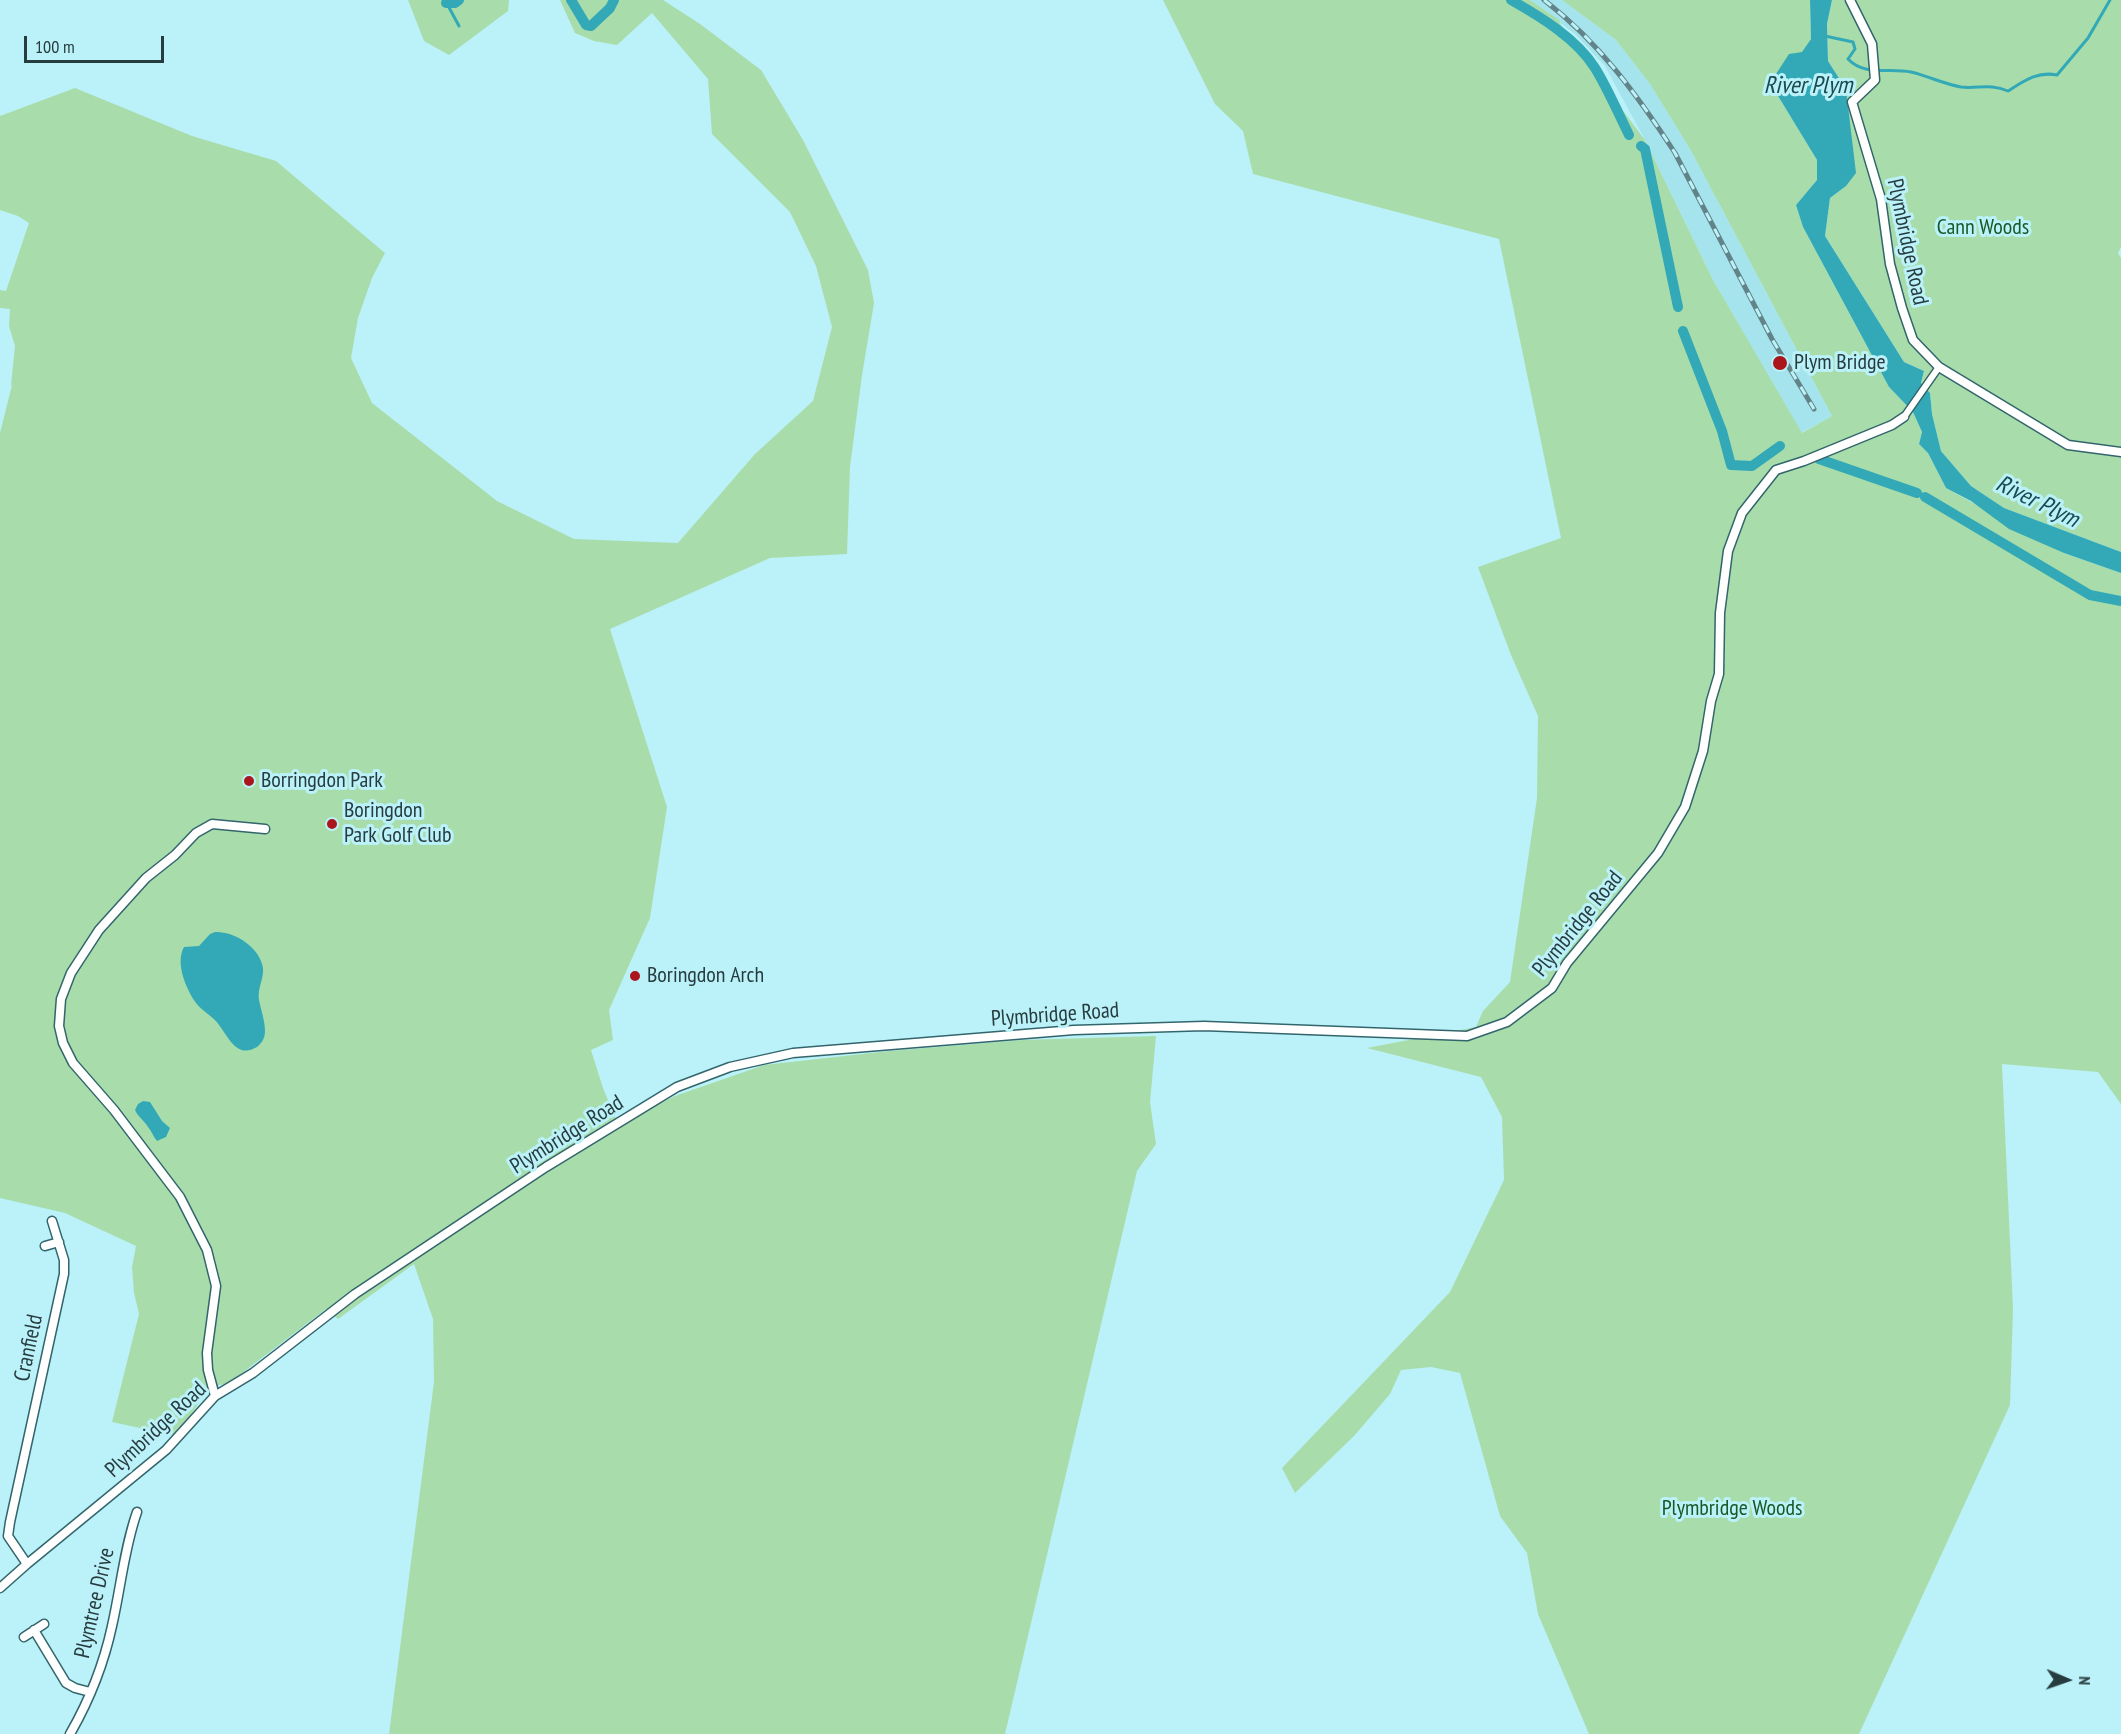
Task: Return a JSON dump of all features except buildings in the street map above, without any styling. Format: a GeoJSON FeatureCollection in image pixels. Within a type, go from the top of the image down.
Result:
{"type":"FeatureCollection","features":[{"type":"Feature","properties":{"kind":"street","name":"Plymbridge Road"},"geometry":{"type":"LineString","coordinates":[[1850,0],[1872,44],[1875,80],[1852,102],[1881,199],[1890,264],[1913,340],[1939,368],[2068,446],[2121,452]]}},
{"type":"Feature","properties":{"kind":"street"},"geometry":{"type":"LineString","coordinates":[[1905,417],[1939,368]]}},
{"type":"Feature","properties":{"kind":"street","name":"Plymbridge Road"},"geometry":{"type":"LineString","coordinates":[[0,1588],[163,1453],[215,1396],[253,1373],[355,1294],[546,1167],[677,1087],[730,1067],[793,1053],[1074,1030],[1204,1026],[1467,1036],[1507,1022],[1552,988],[1568,963],[1658,853],[1685,807],[1702,751],[1711,701],[1719,674],[1720,613],[1728,551],[1742,513],[1776,470],[1892,425],[1905,417]]}},
{"type":"Feature","properties":{"kind":"street"},"geometry":{"type":"LineString","coordinates":[[215,1396],[208,1370],[207,1353],[216,1286],[207,1250],[180,1197],[114,1110],[73,1063],[63,1044],[59,1026],[61,999],[71,973],[99,930],[146,878],[175,855],[196,832],[212,824],[265,829]]}},
{"type":"Feature","properties":{"kind":"street","name":"Cranfield"},"geometry":{"type":"LineString","coordinates":[[27,1564],[8,1536],[64,1274],[64,1260],[52,1221]]}},
{"type":"Feature","properties":{"kind":"street"},"geometry":{"type":"LineString","coordinates":[[45,1246],[59,1242]]}},
{"type":"Feature","properties":{"kind":"street","name":"Plymtree Drive"},"geometry":{"type":"LineString","coordinates":[[70,1734],[81,1715],[108,1642],[124,1553],[137,1512]]}},
{"type":"Feature","properties":{"kind":"street"},"geometry":{"type":"LineString","coordinates":[[24,1637],[44,1624]]}},
{"type":"Feature","properties":{"kind":"street"},"geometry":{"type":"LineString","coordinates":[[34,1630],[66,1683],[75,1689],[90,1692]]}},
{"type":"Feature","properties":{"kind":"shaded area"},"geometry":{"type":"Polygon","coordinates":[[[1530,0],[1562,0],[1616,40],[1650,84],[1690,149],[1832,416],[1801,433],[1713,280],[1645,140],[1605,66],[1575,34],[1530,0]]]}},
{"type":"Feature","properties":{"kind":"green space"},"geometry":{"type":"Polygon","coordinates":[[[408,0],[509,0],[508,11],[449,55],[424,41],[408,0]]]}},
{"type":"Feature","properties":{"kind":"green space","name":"Boringdon Park Golf Club"},"geometry":{"type":"Polygon","coordinates":[[[560,0],[663,0],[700,24],[761,70],[803,140],[868,270],[874,303],[850,467],[847,554],[770,558],[610,629],[667,807],[650,918],[609,1010],[613,1040],[591,1050],[618,1124],[675,1096],[764,1065],[889,1051],[1022,1040],[1156,1036],[1150,1102],[1156,1144],[1137,1171],[1005,1734],[389,1734],[434,1382],[433,1319],[414,1264],[338,1319],[326,1309],[229,1383],[206,1388],[177,1436],[112,1422],[139,1314],[134,1293],[132,1267],[136,1246],[65,1213],[0,1198],[0,433],[12,385],[15,346],[9,326],[10,309],[0,308],[0,290],[6,291],[29,223],[18,216],[0,210],[0,116],[75,88],[192,136],[276,161],[385,253],[372,278],[358,318],[351,358],[372,403],[497,501],[574,539],[678,543],[755,454],[813,401],[832,327],[816,266],[790,212],[712,134],[708,79],[652,13],[617,45],[594,41],[575,33],[560,0]]]}},
{"type":"Feature","properties":{"kind":"green space","name":"Plymbridge Woods"},"geometry":{"type":"Polygon","coordinates":[[[1163,0],[1530,0],[1559,20],[1567,41],[1594,72],[1645,140],[1713,280],[1802,433],[1832,416],[1690,149],[1650,84],[1616,40],[1562,0],[1810,0],[1811,39],[1778,96],[1817,160],[1817,180],[1796,205],[1803,227],[1889,387],[1913,412],[1922,432],[1919,444],[1928,453],[1946,488],[2064,553],[2121,573],[2121,1104],[2098,1072],[2002,1064],[2013,1309],[2010,1405],[1859,1734],[1589,1734],[1538,1614],[1527,1553],[1500,1516],[1460,1373],[1431,1367],[1401,1370],[1390,1394],[1354,1436],[1295,1493],[1282,1468],[1450,1292],[1504,1180],[1502,1117],[1481,1077],[1367,1048],[1476,1027],[1483,1011],[1510,982],[1537,798],[1538,716],[1511,655],[1478,567],[1561,538],[1499,239],[1253,174],[1243,131],[1215,104],[1163,0]]]}},
{"type":"Feature","properties":{"kind":"green space","name":"Cann Woods"},"geometry":{"type":"Polygon","coordinates":[[[1832,0],[2121,0],[2121,247],[2118,253],[2121,258],[2121,552],[2004,508],[1971,486],[1941,451],[1932,414],[1930,393],[1921,383],[1924,371],[1904,362],[1825,236],[1830,198],[1846,186],[1846,89],[1828,61],[1827,24],[1832,0]]]}},
{"type":"Feature","properties":{"kind":"water","name":"River Plym"},"geometry":{"type":"Polygon","coordinates":[[[1810,0],[1832,0],[1827,24],[1828,61],[1846,89],[1856,173],[1846,186],[1830,198],[1825,236],[1904,362],[1924,371],[1921,383],[1930,393],[1932,414],[1941,451],[1971,486],[2004,508],[2121,552],[2121,573],[2064,553],[2009,529],[1971,501],[1946,488],[1928,453],[1919,444],[1922,432],[1913,412],[1889,387],[1803,227],[1796,205],[1817,180],[1817,160],[1778,96],[1774,77],[1789,54],[1802,52],[1811,39],[1810,0]]]}},
{"type":"Feature","properties":{"kind":"water"},"geometry":{"type":"Polygon","coordinates":[[[215,932],[238,937],[252,947],[261,960],[263,972],[259,1000],[265,1034],[260,1044],[250,1050],[239,1049],[230,1041],[217,1022],[192,997],[183,976],[181,961],[184,947],[199,946],[215,932]]]}},
{"type":"Feature","properties":{"kind":"water"},"geometry":{"type":"Polygon","coordinates":[[[143,1101],[150,1102],[162,1121],[170,1128],[166,1137],[157,1141],[136,1112],[138,1104],[143,1101]]]}},
{"type":"Feature","properties":{"kind":"waterway"},"geometry":{"type":"LineString","coordinates":[[445,0],[459,26]]}},
{"type":"Feature","properties":{"kind":"waterway"},"geometry":{"type":"LineString","coordinates":[[446,3],[455,3],[459,0]]}},
{"type":"Feature","properties":{"kind":"waterway"},"geometry":{"type":"LineString","coordinates":[[571,0],[586,25],[591,26],[610,8],[614,0]]}},
{"type":"Feature","properties":{"kind":"waterway"},"geometry":{"type":"LineString","coordinates":[[1511,0],[1558,30],[1587,57],[1604,84],[1629,135]]}},
{"type":"Feature","properties":{"kind":"waterway"},"geometry":{"type":"LineString","coordinates":[[1825,36],[1853,42],[1855,49],[1848,59],[1862,68],[1911,72],[1961,87],[1990,87],[2008,91],[2025,80],[2043,74],[2057,75],[2088,38],[2110,0]]}},
{"type":"Feature","properties":{"kind":"waterway"},"geometry":{"type":"LineString","coordinates":[[1641,146],[1645,149],[1678,307]]}},
{"type":"Feature","properties":{"kind":"waterway"},"geometry":{"type":"LineString","coordinates":[[1683,331],[1722,431],[1731,465],[1752,466],[1780,446]]}},
{"type":"Feature","properties":{"kind":"waterway"},"geometry":{"type":"LineString","coordinates":[[1819,459],[1917,493]]}},
{"type":"Feature","properties":{"kind":"waterway"},"geometry":{"type":"LineString","coordinates":[[1925,497],[2090,595],[2121,601]]}},
{"type":"Feature","properties":{"kind":"railway"},"geometry":{"type":"LineString","coordinates":[[1544,0],[1564,16],[1600,52],[1632,91],[1675,153],[1772,339],[1814,409]]}},
{"type":"Feature","properties":{"kind":"place","name":"Plym Bridge"},"geometry":{"type":"Point","coordinates":[1780,363]}},
{"type":"Feature","properties":{"kind":"place","name":"Borringdon Park"},"geometry":{"type":"Point","coordinates":[249,781]}},
{"type":"Feature","properties":{"kind":"place","name":"Boringdon Park Golf Club"},"geometry":{"type":"Point","coordinates":[332,824]}},
{"type":"Feature","properties":{"kind":"place","name":"Boringdon Arch"},"geometry":{"type":"Point","coordinates":[635,976]}}]}
